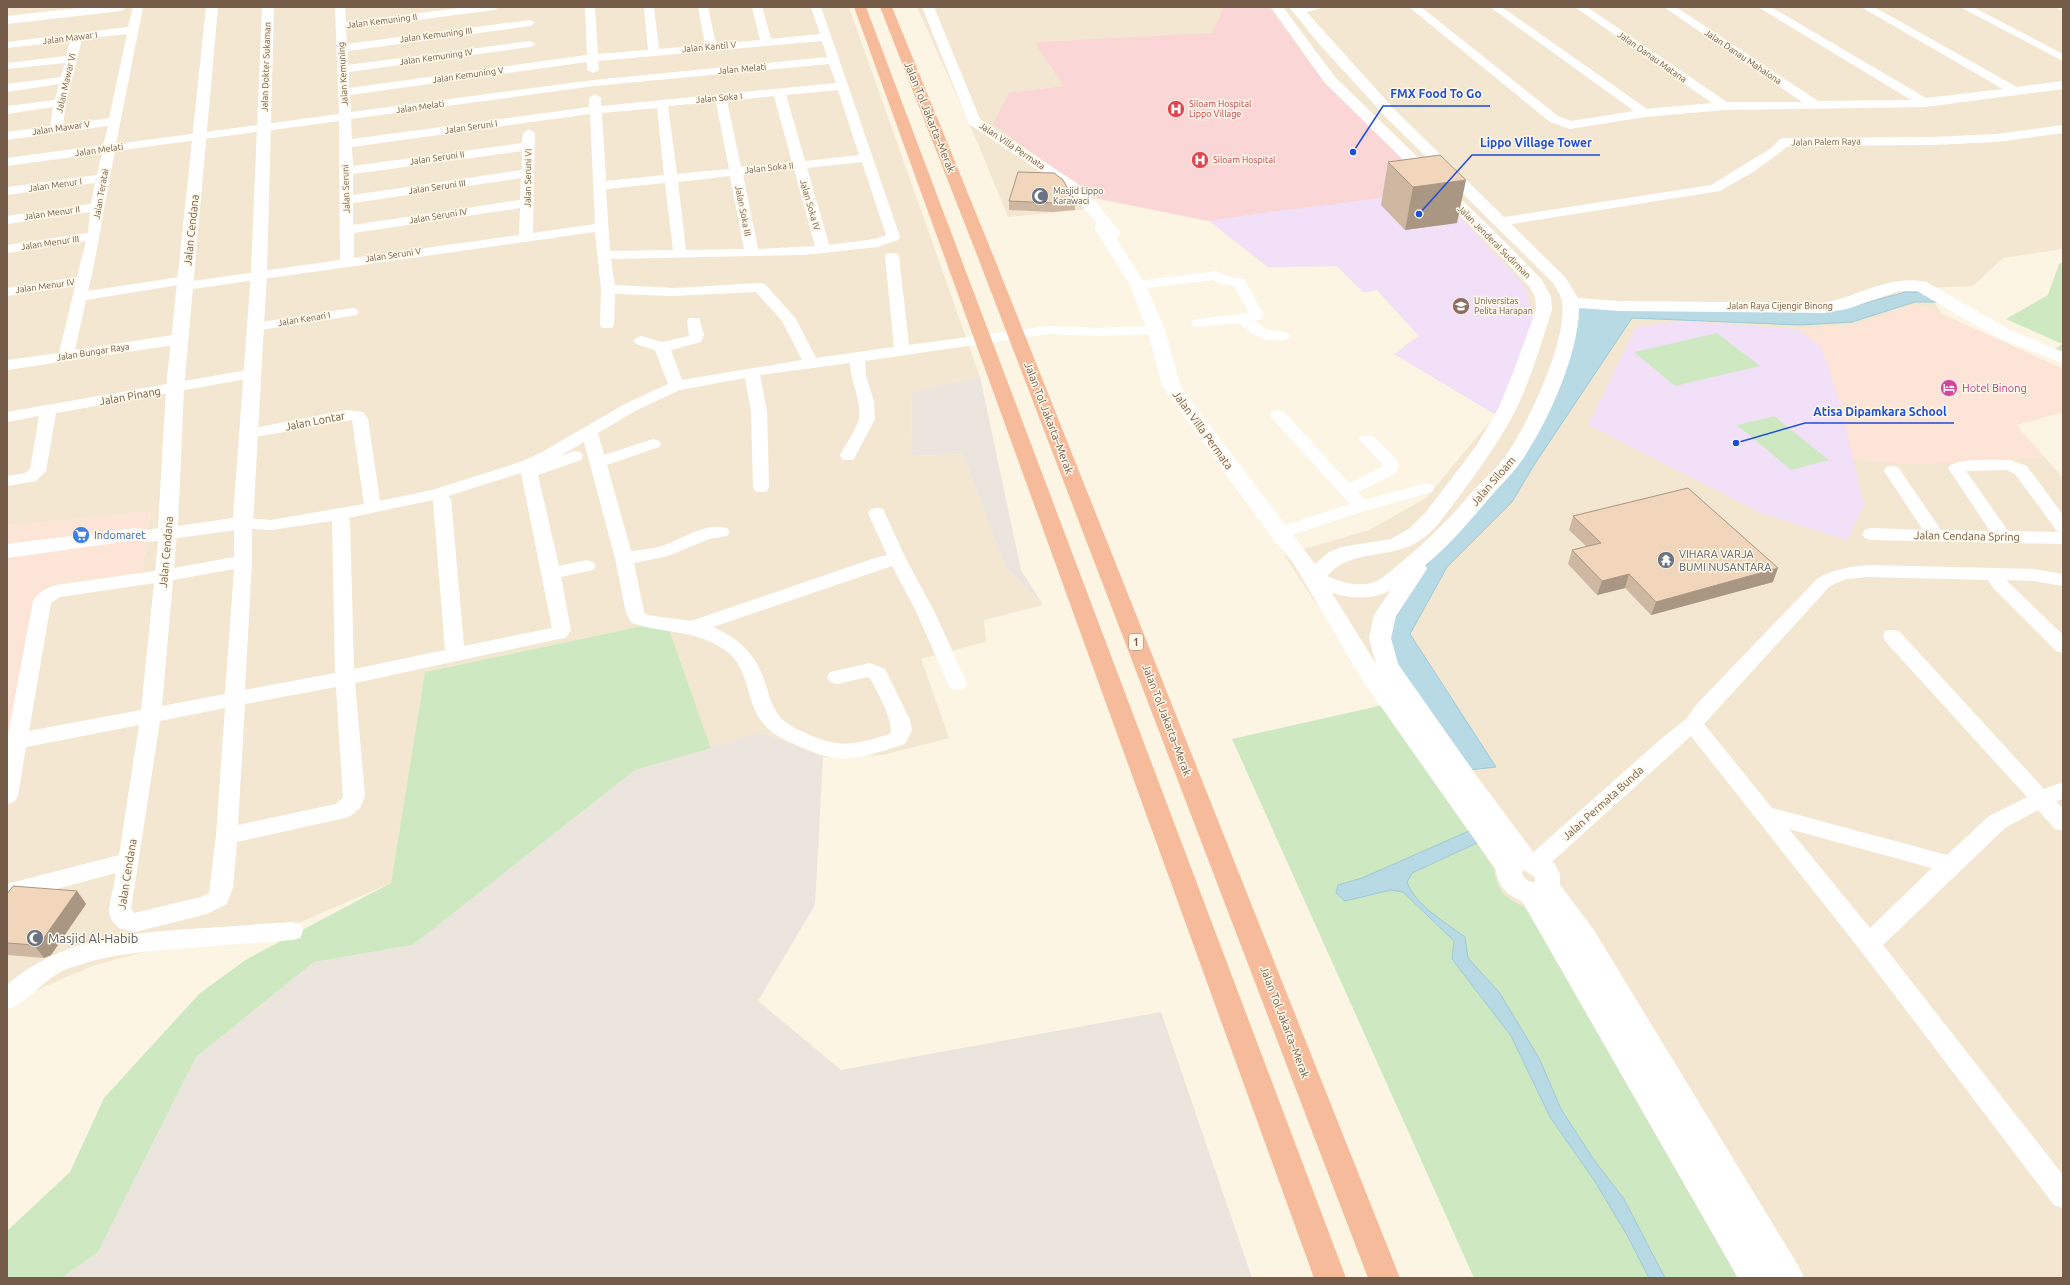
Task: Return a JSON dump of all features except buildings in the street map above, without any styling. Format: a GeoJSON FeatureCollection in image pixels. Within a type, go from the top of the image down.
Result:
{"type":"FeatureCollection","features":[{"type":"Feature","properties":{"kind":"highway"},"geometry":{"type":"LineString","coordinates":[[860,7],[1330,1278]]}},
{"type":"Feature","properties":{"kind":"highway","name":"Jalan Tol Jakarta–Merak"},"geometry":{"type":"LineString","coordinates":[[886,7],[986,255],[1384,1278]]}},
{"type":"Feature","properties":{"kind":"street"},"geometry":{"type":"LineString","coordinates":[[7,20],[121,7]]}},
{"type":"Feature","properties":{"kind":"street","name":"Jalan Teratai"},"geometry":{"type":"LineString","coordinates":[[66,356],[94,236],[97,207],[138,7]]}},
{"type":"Feature","properties":{"kind":"street","name":"Jalan Cendana"},"geometry":{"type":"LineString","coordinates":[[212,7],[201,135],[175,392],[158,535],[164,576],[151,714],[129,861],[120,909],[121,916],[127,922],[135,923],[207,905],[219,898],[222,887],[227,836],[243,561],[243,531],[258,273],[264,127]]}},
{"type":"Feature","properties":{"kind":"street","name":"Jalan Dokter Sukaman"},"geometry":{"type":"LineString","coordinates":[[264,127],[268,7]]}},
{"type":"Feature","properties":{"kind":"street","name":"Jalan Kemuning"},"geometry":{"type":"LineString","coordinates":[[340,7],[345,117]]}},
{"type":"Feature","properties":{"kind":"street","name":"Jalan Kemuning II"},"geometry":{"type":"LineString","coordinates":[[341,26],[494,7]]}},
{"type":"Feature","properties":{"kind":"street"},"geometry":{"type":"LineString","coordinates":[[590,7],[601,226],[603,255],[608,289],[606,325]]}},
{"type":"Feature","properties":{"kind":"street"},"geometry":{"type":"LineString","coordinates":[[648,7],[654,52]]}},
{"type":"Feature","properties":{"kind":"street"},"geometry":{"type":"LineString","coordinates":[[703,7],[711,47]]}},
{"type":"Feature","properties":{"kind":"street"},"geometry":{"type":"LineString","coordinates":[[757,7],[766,42]]}},
{"type":"Feature","properties":{"kind":"street"},"geometry":{"type":"LineString","coordinates":[[603,255],[752,253],[823,249],[884,242],[893,237],[816,7]]}},
{"type":"Feature","properties":{"kind":"street","name":"Jalan Villa Permata"},"geometry":{"type":"LineString","coordinates":[[928,7],[974,121],[1073,187],[1088,202],[1103,224],[1103,229],[1142,284],[1184,387],[1319,572]]}},
{"type":"Feature","properties":{"kind":"street","name":"Jalan Jenderal Sudirman"},"geometry":{"type":"LineString","coordinates":[[1277,7],[1330,80],[1502,248],[1536,284],[1543,297],[1544,310],[1514,393],[1484,450],[1425,527],[1410,538],[1394,545],[1339,555],[1319,572]]}},
{"type":"Feature","properties":{"kind":"street"},"geometry":{"type":"LineString","coordinates":[[1297,9],[1314,7]]}},
{"type":"Feature","properties":{"kind":"street"},"geometry":{"type":"LineString","coordinates":[[1414,7],[1559,122],[1575,125],[1645,113],[1724,106],[1817,106],[1925,103],[2063,85]]}},
{"type":"Feature","properties":{"kind":"street"},"geometry":{"type":"LineString","coordinates":[[1495,7],[1645,113]]}},
{"type":"Feature","properties":{"kind":"street","name":"Jalan Danau Matana"},"geometry":{"type":"LineString","coordinates":[[1580,7],[1724,106]]}},
{"type":"Feature","properties":{"kind":"street","name":"Jalan Danau Mahalona"},"geometry":{"type":"LineString","coordinates":[[1669,7],[1817,106]]}},
{"type":"Feature","properties":{"kind":"street"},"geometry":{"type":"LineString","coordinates":[[1763,7],[1925,103]]}},
{"type":"Feature","properties":{"kind":"street"},"geometry":{"type":"LineString","coordinates":[[1866,7],[2017,92]]}},
{"type":"Feature","properties":{"kind":"street"},"geometry":{"type":"LineString","coordinates":[[1965,7],[2063,58]]}},
{"type":"Feature","properties":{"kind":"street","name":"Jalan Jenderal Sudirman"},"geometry":{"type":"LineString","coordinates":[[1297,9],[1353,76],[1559,280]]}},
{"type":"Feature","properties":{"kind":"street","name":"Jalan Kemuning III"},"geometry":{"type":"LineString","coordinates":[[342,48],[531,18],[530,44]]}},
{"type":"Feature","properties":{"kind":"street","name":"Jalan Mawar I"},"geometry":{"type":"LineString","coordinates":[[7,45],[134,30]]}},
{"type":"Feature","properties":{"kind":"street","name":"Jalan Mawar VI"},"geometry":{"type":"LineString","coordinates":[[56,129],[60,103],[77,37]]}},
{"type":"Feature","properties":{"kind":"street","name":"Jalan Kantil V"},"geometry":{"type":"LineString","coordinates":[[593,58],[826,37]]}},
{"type":"Feature","properties":{"kind":"street"},"geometry":{"type":"LineString","coordinates":[[529,66],[530,44]]}},
{"type":"Feature","properties":{"kind":"street","name":"Jalan Kemuning IV"},"geometry":{"type":"LineString","coordinates":[[343,69],[530,44]]}},
{"type":"Feature","properties":{"kind":"street"},"geometry":{"type":"LineString","coordinates":[[1331,48],[1326,55],[1328,61],[1338,76],[1356,94],[1356,97],[1350,99]]}},
{"type":"Feature","properties":{"kind":"street","name":"Jalan Kemuning V"},"geometry":{"type":"LineString","coordinates":[[344,92],[593,58]]}},
{"type":"Feature","properties":{"kind":"street"},"geometry":{"type":"LineString","coordinates":[[7,66],[72,59]]}},
{"type":"Feature","properties":{"kind":"street","name":"Jalan Melati"},"geometry":{"type":"LineString","coordinates":[[7,162],[594,83],[834,60]]}},
{"type":"Feature","properties":{"kind":"street"},"geometry":{"type":"LineString","coordinates":[[7,88],[66,80]]}},
{"type":"Feature","properties":{"kind":"street","name":"Jalan Soka I"},"geometry":{"type":"LineString","coordinates":[[595,110],[842,86]]}},
{"type":"Feature","properties":{"kind":"street","name":"Jalan Soka IV"},"geometry":{"type":"LineString","coordinates":[[779,92],[823,249]]}},
{"type":"Feature","properties":{"kind":"street","name":"Jalan Soka III"},"geometry":{"type":"LineString","coordinates":[[721,98],[752,253]]}},
{"type":"Feature","properties":{"kind":"street"},"geometry":{"type":"LineString","coordinates":[[7,110],[60,103]]}},
{"type":"Feature","properties":{"kind":"street"},"geometry":{"type":"LineString","coordinates":[[662,103],[680,254]]}},
{"type":"Feature","properties":{"kind":"street","name":"Jalan Seruni I"},"geometry":{"type":"LineString","coordinates":[[346,144],[595,110]]}},
{"type":"Feature","properties":{"kind":"street","name":"Jalan Seruni"},"geometry":{"type":"LineString","coordinates":[[345,117],[345,171],[348,230],[347,260]]}},
{"type":"Feature","properties":{"kind":"street","name":"Jalan Seruni VI"},"geometry":{"type":"LineString","coordinates":[[526,236],[529,119]]}},
{"type":"Feature","properties":{"kind":"street","name":"Jalan Mawar V"},"geometry":{"type":"LineString","coordinates":[[7,136],[115,121]]}},
{"type":"Feature","properties":{"kind":"street","name":"Jalan Palem Raya"},"geometry":{"type":"LineString","coordinates":[[1778,148],[1785,142],[1933,141],[1997,138],[2063,129]]}},
{"type":"Feature","properties":{"kind":"street","name":"Jalan Palem Raya"},"geometry":{"type":"LineString","coordinates":[[1778,148],[1803,150],[1906,152],[1992,148],[2063,140]]}},
{"type":"Feature","properties":{"kind":"street","name":"Jalan Seruni II"},"geometry":{"type":"LineString","coordinates":[[345,171],[529,146]]}},
{"type":"Feature","properties":{"kind":"street"},"geometry":{"type":"LineString","coordinates":[[1502,248],[1505,246],[1505,243],[1496,228],[1499,222],[1716,188],[1748,169],[1778,148]]}},
{"type":"Feature","properties":{"kind":"street","name":"Jalan Soka II"},"geometry":{"type":"LineString","coordinates":[[599,186],[866,158]]}},
{"type":"Feature","properties":{"kind":"street","name":"Jalan Seruni III"},"geometry":{"type":"LineString","coordinates":[[346,200],[528,173]]}},
{"type":"Feature","properties":{"kind":"street","name":"Jalan Menur I"},"geometry":{"type":"LineString","coordinates":[[7,191],[103,178]]}},
{"type":"Feature","properties":{"kind":"street","name":"Jalan Seruni IV"},"geometry":{"type":"LineString","coordinates":[[348,230],[527,203]]}},
{"type":"Feature","properties":{"kind":"street","name":"Jalan Menur II"},"geometry":{"type":"LineString","coordinates":[[7,220],[97,207]]}},
{"type":"Feature","properties":{"kind":"street","name":"Jalan Seruni V"},"geometry":{"type":"LineString","coordinates":[[81,296],[601,226]]}},
{"type":"Feature","properties":{"kind":"street","name":"Jalan Menur III"},"geometry":{"type":"LineString","coordinates":[[7,249],[94,236]]}},
{"type":"Feature","properties":{"kind":"street"},"geometry":{"type":"LineString","coordinates":[[892,256],[902,350]]}},
{"type":"Feature","properties":{"kind":"street"},"geometry":{"type":"LineString","coordinates":[[1142,284],[1214,274],[1224,280],[1237,280],[1256,313],[1256,316],[1198,323]]}},
{"type":"Feature","properties":{"kind":"street","name":"Jalan Menur IV"},"geometry":{"type":"LineString","coordinates":[[7,292],[84,280]]}},
{"type":"Feature","properties":{"kind":"street","name":"Jalan Siloam"},"geometry":{"type":"LineString","coordinates":[[1319,572],[1332,586],[1359,592],[1377,589],[1429,552],[1447,534],[1515,457],[1549,393],[1568,333],[1572,316],[1571,302],[1559,280]]}},
{"type":"Feature","properties":{"kind":"street","name":"Jalan Raya Cijengir Binong"},"geometry":{"type":"LineString","coordinates":[[1571,302],[1619,306],[1824,308],[1840,305],[1897,286],[1920,286],[1934,292],[1952,305],[2002,333],[2063,358]]}},
{"type":"Feature","properties":{"kind":"street"},"geometry":{"type":"LineString","coordinates":[[608,289],[674,292],[760,287],[789,319],[812,363]]}},
{"type":"Feature","properties":{"kind":"street","name":"Jalan Kenari I"},"geometry":{"type":"LineString","coordinates":[[255,327],[352,312]]}},
{"type":"Feature","properties":{"kind":"street"},"geometry":{"type":"LineString","coordinates":[[1243,318],[1258,333],[1264,336],[1283,336]]}},
{"type":"Feature","properties":{"kind":"street"},"geometry":{"type":"LineString","coordinates":[[641,341],[662,348],[686,343],[696,339],[697,335],[694,321]]}},
{"type":"Feature","properties":{"kind":"street"},"geometry":{"type":"LineString","coordinates":[[243,531],[271,525],[373,509],[436,494],[529,465],[548,456],[631,407],[676,386],[752,372],[1049,330],[1099,332],[1162,330]]}},
{"type":"Feature","properties":{"kind":"street","name":"Jalan Villa Permata"},"geometry":{"type":"LineString","coordinates":[[1162,330],[1172,388],[1280,534],[1300,557],[1319,572]]}},
{"type":"Feature","properties":{"kind":"street","name":"Jalan Bungar Raya"},"geometry":{"type":"LineString","coordinates":[[7,365],[180,339]]}},
{"type":"Feature","properties":{"kind":"street"},"geometry":{"type":"LineString","coordinates":[[662,348],[676,386]]}},
{"type":"Feature","properties":{"kind":"street"},"geometry":{"type":"LineString","coordinates":[[848,455],[866,419],[866,402],[858,376],[857,357]]}},
{"type":"Feature","properties":{"kind":"street"},"geometry":{"type":"LineString","coordinates":[[752,372],[759,411],[761,487]]}},
{"type":"Feature","properties":{"kind":"street","name":"Jalan Pinang"},"geometry":{"type":"LineString","coordinates":[[7,428],[46,416],[252,378]]}},
{"type":"Feature","properties":{"kind":"street","name":"Jalan Lontar"},"geometry":{"type":"LineString","coordinates":[[249,434],[347,415],[357,415],[360,419],[373,509]]}},
{"type":"Feature","properties":{"kind":"street"},"geometry":{"type":"LineString","coordinates":[[1278,415],[1361,506]]}},
{"type":"Feature","properties":{"kind":"street"},"geometry":{"type":"LineString","coordinates":[[7,481],[30,477],[38,471],[46,416]]}},
{"type":"Feature","properties":{"kind":"street","name":"Jalan Pinang"},"geometry":{"type":"LineString","coordinates":[[7,417],[46,416]]}},
{"type":"Feature","properties":{"kind":"street"},"geometry":{"type":"LineString","coordinates":[[589,431],[624,558],[635,613],[638,619],[646,622],[694,627],[721,639],[737,650],[749,666],[766,713],[783,731],[827,750],[846,751],[898,739],[902,730],[900,720],[878,674],[870,670],[837,677]]}},
{"type":"Feature","properties":{"kind":"street"},"geometry":{"type":"LineString","coordinates":[[1348,490],[1390,469],[1390,462],[1367,439]]}},
{"type":"Feature","properties":{"kind":"street"},"geometry":{"type":"LineString","coordinates":[[597,463],[653,444]]}},
{"type":"Feature","properties":{"kind":"street"},"geometry":{"type":"LineString","coordinates":[[7,551],[136,534],[158,535],[243,531],[341,521],[442,499],[529,473],[575,456]]}},
{"type":"Feature","properties":{"kind":"street"},"geometry":{"type":"LineString","coordinates":[[2003,537],[1956,468],[1960,466],[2010,465],[2016,467],[2020,470],[2063,527]]}},
{"type":"Feature","properties":{"kind":"street"},"geometry":{"type":"LineString","coordinates":[[1892,471],[1936,535]]}},
{"type":"Feature","properties":{"kind":"street"},"geometry":{"type":"LineString","coordinates":[[17,741],[151,714],[235,700],[346,678],[455,656],[561,632],[540,517],[529,473]]}},
{"type":"Feature","properties":{"kind":"street"},"geometry":{"type":"LineString","coordinates":[[1289,530],[1361,506],[1426,488]]}},
{"type":"Feature","properties":{"kind":"street"},"geometry":{"type":"LineString","coordinates":[[442,499],[455,656]]}},
{"type":"Feature","properties":{"kind":"street"},"geometry":{"type":"LineString","coordinates":[[877,513],[897,559],[925,611],[957,683]]}},
{"type":"Feature","properties":{"kind":"street"},"geometry":{"type":"LineString","coordinates":[[227,836],[342,811],[353,802],[354,796],[346,678],[341,521]]}},
{"type":"Feature","properties":{"kind":"street"},"geometry":{"type":"LineString","coordinates":[[624,558],[674,548],[705,534],[721,532]]}},
{"type":"Feature","properties":{"kind":"street","name":"Jalan Cendana Spring"},"geometry":{"type":"LineString","coordinates":[[1871,534],[2063,538]]}},
{"type":"Feature","properties":{"kind":"street"},"geometry":{"type":"LineString","coordinates":[[7,557],[118,545],[136,542],[158,535]]}},
{"type":"Feature","properties":{"kind":"street"},"geometry":{"type":"LineString","coordinates":[[1346,590],[1339,578],[1339,572],[1346,566],[1376,556],[1394,545]]}},
{"type":"Feature","properties":{"kind":"street"},"geometry":{"type":"LineString","coordinates":[[1429,552],[1385,614],[1380,638],[1388,665],[1471,802]]}},
{"type":"Feature","properties":{"kind":"street"},"geometry":{"type":"LineString","coordinates":[[694,627],[878,563],[897,559]]}},
{"type":"Feature","properties":{"kind":"street"},"geometry":{"type":"LineString","coordinates":[[7,796],[42,601],[45,597],[56,591],[164,576],[243,561]]}},
{"type":"Feature","properties":{"kind":"street"},"geometry":{"type":"LineString","coordinates":[[551,574],[587,566]]}},
{"type":"Feature","properties":{"kind":"street","name":"Jalan Permata Bunda"},"geometry":{"type":"LineString","coordinates":[[1522,866],[1693,724],[1704,709],[1824,582],[1834,576],[1868,571],[2034,575],[2063,580]]}},
{"type":"Feature","properties":{"kind":"street"},"geometry":{"type":"LineString","coordinates":[[1319,572],[1371,675],[1522,866],[1584,935],[1788,1278]]}},
{"type":"Feature","properties":{"kind":"street"},"geometry":{"type":"LineString","coordinates":[[1992,574],[2000,585],[2063,646]]}},
{"type":"Feature","properties":{"kind":"street"},"geometry":{"type":"LineString","coordinates":[[1892,636],[2063,823]]}},
{"type":"Feature","properties":{"kind":"street"},"geometry":{"type":"LineString","coordinates":[[1693,724],[1869,944],[2063,1196]]}},
{"type":"Feature","properties":{"kind":"street"},"geometry":{"type":"LineString","coordinates":[[1869,944],[1997,822],[2041,799],[2063,790]]}},
{"type":"Feature","properties":{"kind":"street"},"geometry":{"type":"LineString","coordinates":[[1765,814],[1951,865]]}},
{"type":"Feature","properties":{"kind":"street"},"geometry":{"type":"LineString","coordinates":[[7,893],[129,861]]}},
{"type":"Feature","properties":{"kind":"street"},"geometry":{"type":"LineString","coordinates":[[1522,866],[1756,1278]]}},
{"type":"Feature","properties":{"kind":"street"},"geometry":{"type":"LineString","coordinates":[[7,1000],[27,982],[56,963],[96,949],[131,943],[292,931]]}},
{"type":"Feature","properties":{"kind":"shaded area"},"geometry":{"type":"Polygon","coordinates":[[[7,7],[849,7],[980,377],[912,392],[911,456],[963,454],[1005,567],[1043,605],[984,620],[986,642],[921,659],[949,738],[883,755],[823,757],[761,732],[711,748],[666,621],[425,672],[391,883],[296,924],[197,938],[92,966],[7,1003],[7,760],[43,585],[142,573],[150,512],[7,526],[7,7]]]}},
{"type":"Feature","properties":{"kind":"shaded area"},"geometry":{"type":"Polygon","coordinates":[[[917,7],[2063,7],[2063,249],[2003,258],[1973,286],[1926,288],[1942,315],[2063,369],[2063,412],[2016,425],[2063,478],[2063,1278],[1478,1278],[1422,763],[1284,555],[1369,530],[1426,498],[1496,414],[1394,354],[1419,336],[1377,290],[1363,292],[1337,266],[1268,267],[1209,221],[1095,198],[1082,210],[1008,217],[976,139],[917,7]]]}},
{"type":"Feature","properties":{"kind":"shaded area","name":"Siloam Hospital Lippo Village"},"geometry":{"type":"Polygon","coordinates":[[[1224,7],[1269,7],[1323,81],[1435,190],[1209,221],[1095,198],[993,124],[1009,93],[1064,86],[1036,45],[1040,42],[1212,33],[1224,7]]]}},
{"type":"Feature","properties":{"kind":"shaded area","name":"Universitas Pelita Harapan"},"geometry":{"type":"Polygon","coordinates":[[[1435,190],[1526,287],[1534,321],[1496,415],[1394,354],[1419,336],[1377,290],[1363,292],[1337,266],[1268,267],[1209,221],[1435,190]]]}},
{"type":"Feature","properties":{"kind":"shaded area","name":"Hotel Binong"},"geometry":{"type":"Polygon","coordinates":[[[1912,305],[1927,307],[2063,369],[2063,412],[2016,425],[2045,458],[1912,464],[1853,460],[1841,407],[1821,346],[1797,329],[1855,324],[1912,305]]]}},
{"type":"Feature","properties":{"kind":"shaded area"},"geometry":{"type":"Polygon","coordinates":[[[1681,321],[1797,329],[1821,346],[1841,407],[1864,506],[1847,540],[1761,513],[1588,425],[1636,327],[1681,321]]]}},
{"type":"Feature","properties":{"kind":"shaded area"},"geometry":{"type":"Polygon","coordinates":[[[980,377],[1021,570],[1043,605],[1005,567],[963,454],[911,456],[912,392],[980,377]]]}},
{"type":"Feature","properties":{"kind":"shaded area"},"geometry":{"type":"Polygon","coordinates":[[[150,511],[142,573],[43,585],[7,760],[7,526],[150,511]]]}},
{"type":"Feature","properties":{"kind":"shaded area"},"geometry":{"type":"Polygon","coordinates":[[[761,732],[823,757],[815,905],[758,1001],[841,1070],[1161,1012],[1252,1278],[62,1278],[98,1252],[196,1057],[314,962],[413,945],[635,770],[761,732]]]}},
{"type":"Feature","properties":{"kind":"green space"},"geometry":{"type":"Polygon","coordinates":[[[2063,262],[2063,354],[2054,350],[2062,344],[2006,319],[2048,295],[2059,264],[2063,262]]]}},
{"type":"Feature","properties":{"kind":"green space"},"geometry":{"type":"Polygon","coordinates":[[[1717,333],[1760,366],[1675,386],[1634,352],[1717,333]]]}},
{"type":"Feature","properties":{"kind":"green space"},"geometry":{"type":"Polygon","coordinates":[[[1774,416],[1829,460],[1791,470],[1737,425],[1774,416]]]}},
{"type":"Feature","properties":{"kind":"green space"},"geometry":{"type":"Polygon","coordinates":[[[666,621],[711,748],[635,770],[413,945],[314,962],[196,1057],[98,1252],[62,1278],[7,1278],[7,1231],[70,1172],[104,1098],[200,993],[247,959],[391,883],[425,672],[666,621]]]}},
{"type":"Feature","properties":{"kind":"green space"},"geometry":{"type":"Polygon","coordinates":[[[1383,705],[1494,868],[1497,883],[1500,889],[1507,897],[1526,908],[1738,1278],[1474,1278],[1232,739],[1383,705]]]}},
{"type":"Feature","properties":{"kind":"water"},"geometry":{"type":"Polygon","coordinates":[[[1906,292],[1929,292],[1943,302],[1915,302],[1852,322],[1800,325],[1632,318],[1534,465],[1512,502],[1447,567],[1410,634],[1496,767],[1469,770],[1394,662],[1388,636],[1389,616],[1432,554],[1519,460],[1574,303],[1838,310],[1906,292]]]}},
{"type":"Feature","properties":{"kind":"water"},"geometry":{"type":"Polygon","coordinates":[[[1469,831],[1477,843],[1412,873],[1407,882],[1411,891],[1424,906],[1465,937],[1468,958],[1499,992],[1539,1058],[1561,1109],[1594,1160],[1624,1199],[1665,1278],[1649,1278],[1627,1235],[1594,1180],[1550,1117],[1511,1036],[1452,959],[1454,941],[1403,892],[1391,890],[1345,901],[1336,893],[1338,885],[1362,878],[1469,831]]]}},
{"type":"Feature","properties":{"kind":"place","name":"Siloam Hospital Lippo Village"},"geometry":{"type":"Point","coordinates":[1176,109]}},
{"type":"Feature","properties":{"kind":"place","name":"FMX Food To Go"},"geometry":{"type":"Point","coordinates":[1353,152]}},
{"type":"Feature","properties":{"kind":"place","name":"Siloam Hospital"},"geometry":{"type":"Point","coordinates":[1200,160]}},
{"type":"Feature","properties":{"kind":"place","name":"Masjid Lippo Karawaci"},"geometry":{"type":"Point","coordinates":[1040,196]}},
{"type":"Feature","properties":{"kind":"place","name":"Lippo Village Tower"},"geometry":{"type":"Point","coordinates":[1419,214]}},
{"type":"Feature","properties":{"kind":"place","name":"Universitas Pelita Harapan"},"geometry":{"type":"Point","coordinates":[1461,306]}},
{"type":"Feature","properties":{"kind":"place","name":"Hotel Binong"},"geometry":{"type":"Point","coordinates":[1949,388]}},
{"type":"Feature","properties":{"kind":"place","name":"Atisa Dipamkara School"},"geometry":{"type":"Point","coordinates":[1736,443]}},
{"type":"Feature","properties":{"kind":"place","name":"Indomaret"},"geometry":{"type":"Point","coordinates":[81,535]}},
{"type":"Feature","properties":{"kind":"place","name":"VIHARA VARJA BUMI NUSANTARA"},"geometry":{"type":"Point","coordinates":[1666,560]}},
{"type":"Feature","properties":{"kind":"place","name":"Masjid Al-Habib"},"geometry":{"type":"Point","coordinates":[35,938]}}]}
